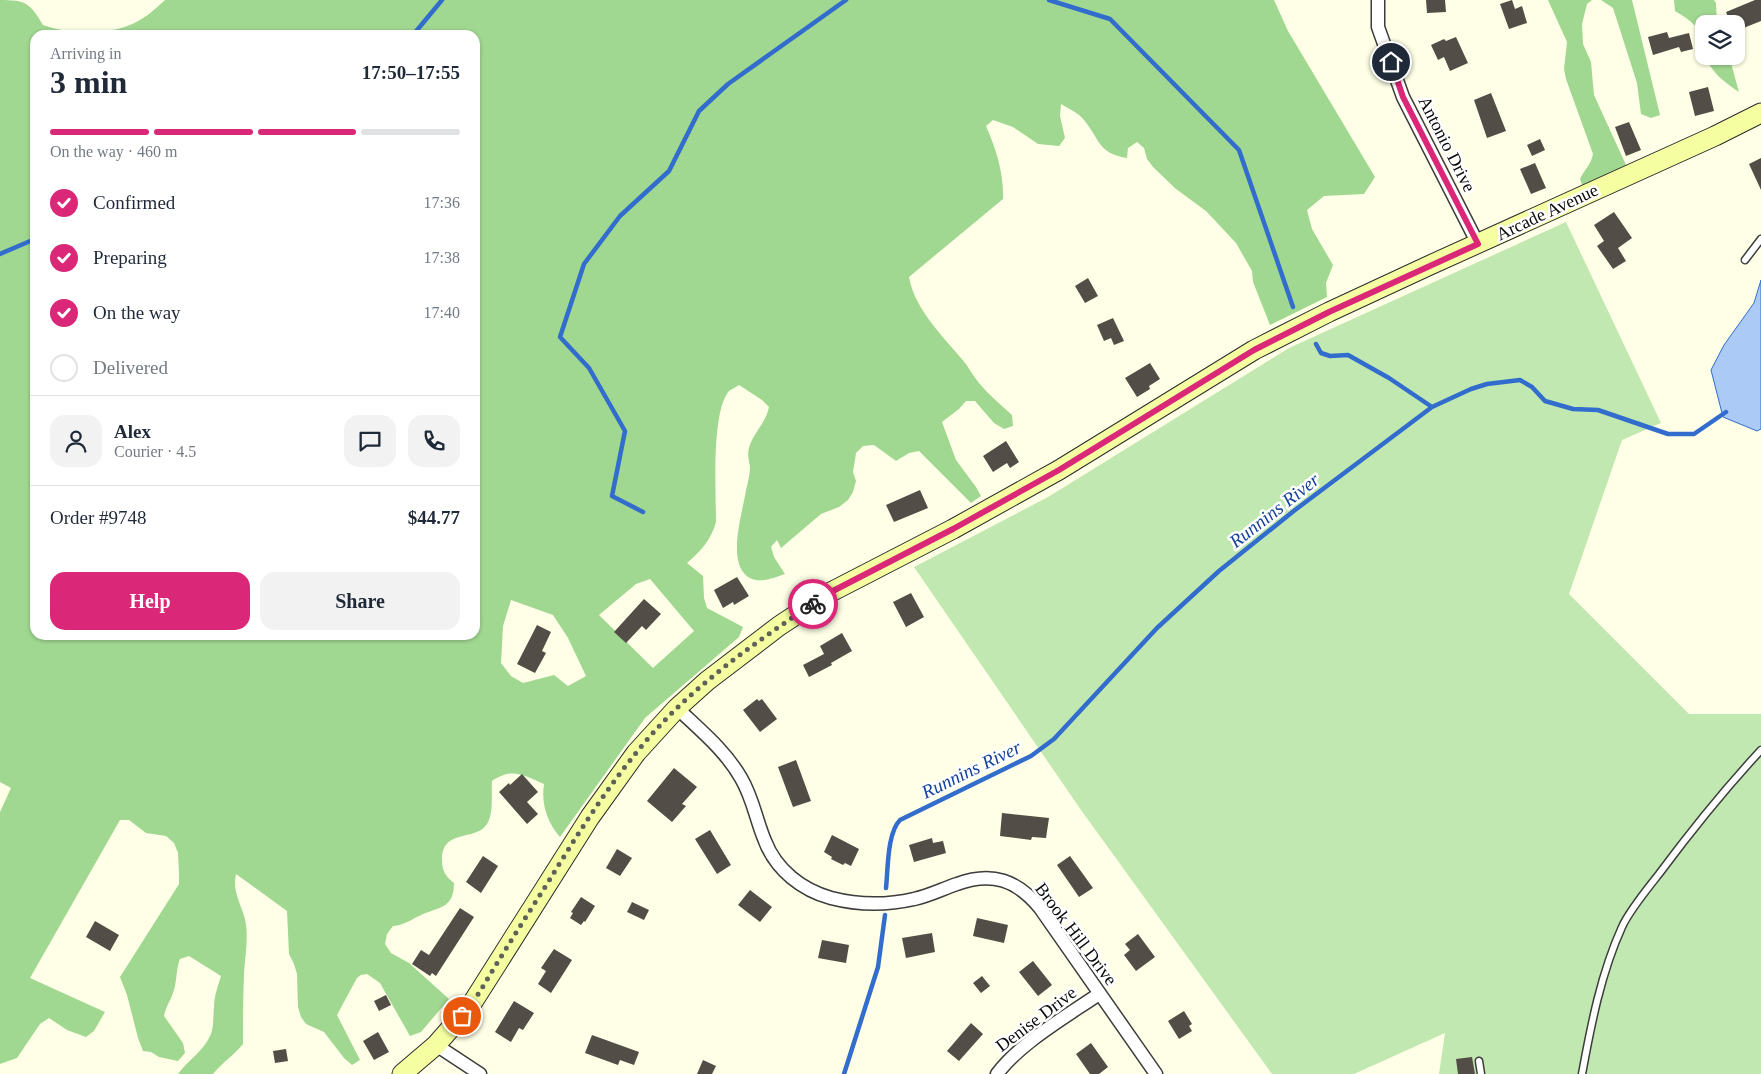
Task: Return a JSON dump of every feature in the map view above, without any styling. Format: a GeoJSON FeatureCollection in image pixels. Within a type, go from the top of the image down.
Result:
{"type":"FeatureCollection","features":[{"type":"Feature","properties":{"kind":"main road","name":"Arcade Avenue"},"geometry":{"type":"LineString","coordinates":[[402,1074],[436,1045],[471,1005],[566,853],[610,787],[641,748],[677,708],[707,681],[779,626],[829,593],[953,529],[1059,470],[1254,350],[1329,312],[1761,114]]}},
{"type":"Feature","properties":{"kind":"street","name":"Antonio Drive"},"geometry":{"type":"LineString","coordinates":[[1378,0],[1378,27],[1403,97],[1478,244]]}},
{"type":"Feature","properties":{"kind":"street","name":"Brook Hill Drive"},"geometry":{"type":"LineString","coordinates":[[677,708],[730,762],[749,794],[771,855],[789,876],[800,885],[832,898],[858,903],[888,903],[926,896],[969,880],[980,878],[994,878],[1019,887],[1031,897],[1156,1074]]}},
{"type":"Feature","properties":{"kind":"street","name":"Denise Drive"},"geometry":{"type":"LineString","coordinates":[[996,1074],[1010,1058],[1099,994]]}},
{"type":"Feature","properties":{"kind":"street"},"geometry":{"type":"LineString","coordinates":[[436,1045],[478,1074]]}},
{"type":"Feature","properties":{"kind":"lane"},"geometry":{"type":"LineString","coordinates":[[1745,260],[1761,239]]}},
{"type":"Feature","properties":{"kind":"lane"},"geometry":{"type":"LineString","coordinates":[[1582,1074],[1607,966],[1623,925],[1696,824],[1727,786],[1761,750]]}},
{"type":"Feature","properties":{"kind":"lane"},"geometry":{"type":"LineString","coordinates":[[1479,1061],[1481,1074]]}},
{"type":"Feature","properties":{"kind":"green space"},"geometry":{"type":"Polygon","coordinates":[[[0,0],[22,2],[31,7],[43,25],[64,30],[30,30],[30,640],[480,640],[480,30],[114,30],[129,26],[147,16],[165,0],[1274,0],[1288,31],[1375,177],[1364,194],[1324,196],[1307,210],[1312,229],[1333,265],[1326,283],[1327,297],[1270,325],[1253,282],[1252,271],[1236,243],[1206,211],[1176,189],[1153,167],[1147,159],[1144,148],[1137,142],[1128,148],[1127,158],[1110,153],[1104,149],[1077,113],[1061,104],[1060,116],[1065,138],[1059,146],[1038,144],[1013,127],[993,120],[986,126],[999,161],[1003,199],[909,277],[917,301],[932,324],[966,364],[975,378],[1012,415],[1013,426],[1004,429],[994,423],[975,401],[966,401],[942,422],[956,460],[981,496],[971,503],[919,451],[909,453],[896,461],[874,445],[863,446],[856,453],[853,472],[856,481],[853,492],[848,500],[839,507],[821,514],[781,548],[777,540],[771,547],[774,557],[785,574],[764,580],[752,579],[744,573],[739,563],[737,538],[750,472],[748,450],[769,407],[762,400],[739,385],[729,391],[723,401],[717,434],[715,473],[716,522],[705,545],[687,563],[703,576],[704,598],[707,608],[743,627],[739,637],[645,718],[560,837],[548,819],[544,806],[544,784],[524,775],[512,773],[492,781],[491,809],[487,824],[475,833],[453,839],[447,843],[443,850],[442,864],[444,871],[454,883],[452,897],[449,902],[405,923],[393,926],[387,934],[385,944],[391,953],[409,963],[449,999],[421,1032],[410,1036],[380,983],[367,974],[361,975],[357,978],[337,1015],[360,1060],[352,1065],[344,1058],[324,1032],[306,1024],[301,1017],[298,1007],[297,974],[289,954],[287,911],[236,874],[236,892],[245,919],[247,933],[243,1044],[213,1074],[178,1074],[200,1050],[211,1034],[216,991],[221,976],[189,956],[180,959],[174,990],[164,1016],[183,1043],[185,1053],[178,1061],[143,1051],[120,977],[179,884],[178,853],[174,843],[166,836],[146,833],[129,820],[120,820],[30,978],[105,1012],[94,1031],[86,1037],[67,1030],[49,1018],[40,1024],[17,1058],[0,1064],[0,812],[11,788],[0,782],[0,0]],[[650,579],[636,584],[599,615],[653,668],[694,631],[650,579]],[[511,600],[503,626],[501,663],[511,676],[523,683],[554,675],[568,686],[586,676],[568,638],[553,615],[511,600]]]}},
{"type":"Feature","properties":{"kind":"green space"},"geometry":{"type":"Polygon","coordinates":[[[1548,0],[1592,0],[1587,4],[1582,24],[1583,44],[1591,62],[1594,95],[1626,165],[1583,188],[1580,179],[1593,154],[1566,79],[1564,69],[1567,42],[1548,0]]]}},
{"type":"Feature","properties":{"kind":"green space"},"geometry":{"type":"Polygon","coordinates":[[[1601,0],[1632,0],[1660,115],[1651,118],[1641,114],[1637,83],[1613,8],[1601,0]]]}},
{"type":"Feature","properties":{"kind":"green space"},"geometry":{"type":"Polygon","coordinates":[[[1674,0],[1714,0],[1716,3],[1717,15],[1695,15],[1695,26],[1675,11],[1674,0]]]}},
{"type":"Feature","properties":{"kind":"green space"},"geometry":{"type":"Polygon","coordinates":[[[1710,65],[1732,65],[1739,92],[1719,77],[1710,65]]]}},
{"type":"Feature","properties":{"kind":"green space"},"geometry":{"type":"Polygon","coordinates":[[[1566,222],[1661,423],[1622,440],[1569,594],[1689,714],[1761,714],[1761,1074],[1439,1074],[1445,1033],[1354,1074],[1272,1074],[1081,810],[914,567],[1048,497],[1289,348],[1566,222]]]}},
{"type":"Feature","properties":{"kind":"water"},"geometry":{"type":"Polygon","coordinates":[[[1761,280],[1761,429],[1757,431],[1723,417],[1711,370],[1724,345],[1754,303],[1761,280]]]}},
{"type":"Feature","properties":{"kind":"building"},"geometry":{"type":"Polygon","coordinates":[[[1426,0],[1445,0],[1446,12],[1427,13],[1426,0]]]}},
{"type":"Feature","properties":{"kind":"building"},"geometry":{"type":"Polygon","coordinates":[[[1512,0],[1515,9],[1522,6],[1527,23],[1509,29],[1500,4],[1512,0]]]}},
{"type":"Feature","properties":{"kind":"building"},"geometry":{"type":"Polygon","coordinates":[[[1755,0],[1761,0],[1761,21],[1745,27],[1745,15],[1727,15],[1726,12],[1755,0]]]}},
{"type":"Feature","properties":{"kind":"building"},"geometry":{"type":"Polygon","coordinates":[[[1667,32],[1669,38],[1689,33],[1693,49],[1681,52],[1679,47],[1653,55],[1648,37],[1667,32]]]}},
{"type":"Feature","properties":{"kind":"building"},"geometry":{"type":"Polygon","coordinates":[[[1456,37],[1468,63],[1450,71],[1444,57],[1438,60],[1431,45],[1444,39],[1446,41],[1456,37]]]}},
{"type":"Feature","properties":{"kind":"building"},"geometry":{"type":"Polygon","coordinates":[[[1708,87],[1714,111],[1695,116],[1689,92],[1708,87]]]}},
{"type":"Feature","properties":{"kind":"building"},"geometry":{"type":"Polygon","coordinates":[[[1491,93],[1506,131],[1487,138],[1474,100],[1491,93]]]}},
{"type":"Feature","properties":{"kind":"building"},"geometry":{"type":"Polygon","coordinates":[[[1629,122],[1641,150],[1626,156],[1615,127],[1629,122]]]}},
{"type":"Feature","properties":{"kind":"building"},"geometry":{"type":"Polygon","coordinates":[[[1540,139],[1545,150],[1532,156],[1527,145],[1540,139]]]}},
{"type":"Feature","properties":{"kind":"building"},"geometry":{"type":"Polygon","coordinates":[[[1761,158],[1761,190],[1749,164],[1761,158]]]}},
{"type":"Feature","properties":{"kind":"building"},"geometry":{"type":"Polygon","coordinates":[[[1535,163],[1546,188],[1531,194],[1520,169],[1535,163]]]}},
{"type":"Feature","properties":{"kind":"building"},"geometry":{"type":"Polygon","coordinates":[[[1614,212],[1632,238],[1618,248],[1626,261],[1613,269],[1597,246],[1604,241],[1594,225],[1614,212]]]}},
{"type":"Feature","properties":{"kind":"building"},"geometry":{"type":"Polygon","coordinates":[[[1088,278],[1098,296],[1085,303],[1075,286],[1088,278]]]}},
{"type":"Feature","properties":{"kind":"building"},"geometry":{"type":"Polygon","coordinates":[[[1113,318],[1124,341],[1114,345],[1111,338],[1104,341],[1097,325],[1113,318]]]}},
{"type":"Feature","properties":{"kind":"building"},"geometry":{"type":"Polygon","coordinates":[[[1150,363],[1160,379],[1149,386],[1150,389],[1137,397],[1125,378],[1150,363]]]}},
{"type":"Feature","properties":{"kind":"building"},"geometry":{"type":"Polygon","coordinates":[[[1006,441],[1019,462],[1010,468],[1007,463],[993,472],[983,456],[1006,441]]]}},
{"type":"Feature","properties":{"kind":"building"},"geometry":{"type":"Polygon","coordinates":[[[920,490],[928,508],[894,522],[886,505],[920,490]]]}},
{"type":"Feature","properties":{"kind":"building"},"geometry":{"type":"Polygon","coordinates":[[[737,577],[749,596],[734,605],[733,602],[723,608],[714,590],[737,577]]]}},
{"type":"Feature","properties":{"kind":"building"},"geometry":{"type":"Polygon","coordinates":[[[911,593],[924,617],[906,627],[893,602],[911,593]]]}},
{"type":"Feature","properties":{"kind":"building"},"geometry":{"type":"Polygon","coordinates":[[[644,599],[661,614],[646,630],[642,626],[626,643],[614,632],[644,599]]]}},
{"type":"Feature","properties":{"kind":"building"},"geometry":{"type":"Polygon","coordinates":[[[537,625],[551,632],[542,651],[546,653],[535,673],[517,664],[537,625]]]}},
{"type":"Feature","properties":{"kind":"building"},"geometry":{"type":"Polygon","coordinates":[[[842,633],[852,651],[831,663],[832,665],[809,677],[803,665],[824,654],[820,646],[842,633]]]}},
{"type":"Feature","properties":{"kind":"building"},"geometry":{"type":"Polygon","coordinates":[[[757,699],[759,701],[762,699],[777,719],[760,732],[743,710],[757,699]]]}},
{"type":"Feature","properties":{"kind":"building"},"geometry":{"type":"Polygon","coordinates":[[[796,760],[811,801],[793,807],[778,767],[796,760]]]}},
{"type":"Feature","properties":{"kind":"building"},"geometry":{"type":"Polygon","coordinates":[[[674,768],[697,787],[682,804],[686,806],[672,822],[647,801],[674,768]]]}},
{"type":"Feature","properties":{"kind":"building"},"geometry":{"type":"Polygon","coordinates":[[[522,774],[538,792],[527,802],[538,814],[527,824],[499,792],[522,774]]]}},
{"type":"Feature","properties":{"kind":"building"},"geometry":{"type":"Polygon","coordinates":[[[1002,813],[1049,818],[1046,838],[1032,837],[1031,840],[1000,836],[1002,813]]]}},
{"type":"Feature","properties":{"kind":"building"},"geometry":{"type":"Polygon","coordinates":[[[710,830],[731,865],[717,874],[695,839],[710,830]]]}},
{"type":"Feature","properties":{"kind":"building"},"geometry":{"type":"Polygon","coordinates":[[[832,835],[859,849],[851,866],[845,863],[843,865],[831,859],[832,857],[824,852],[832,835]]]}},
{"type":"Feature","properties":{"kind":"building"},"geometry":{"type":"Polygon","coordinates":[[[932,838],[933,843],[943,841],[946,853],[914,862],[909,845],[932,838]]]}},
{"type":"Feature","properties":{"kind":"building"},"geometry":{"type":"Polygon","coordinates":[[[617,849],[632,858],[620,876],[606,868],[617,849]]]}},
{"type":"Feature","properties":{"kind":"building"},"geometry":{"type":"Polygon","coordinates":[[[483,856],[498,866],[481,893],[466,882],[483,856]]]}},
{"type":"Feature","properties":{"kind":"building"},"geometry":{"type":"Polygon","coordinates":[[[1070,856],[1093,888],[1079,897],[1057,865],[1070,856]]]}},
{"type":"Feature","properties":{"kind":"building"},"geometry":{"type":"Polygon","coordinates":[[[750,890],[772,907],[760,922],[738,905],[750,890]]]}},
{"type":"Feature","properties":{"kind":"building"},"geometry":{"type":"Polygon","coordinates":[[[581,897],[595,906],[581,925],[570,918],[573,913],[571,912],[581,897]]]}},
{"type":"Feature","properties":{"kind":"building"},"geometry":{"type":"Polygon","coordinates":[[[632,902],[649,910],[644,920],[627,912],[632,902]]]}},
{"type":"Feature","properties":{"kind":"building"},"geometry":{"type":"Polygon","coordinates":[[[460,908],[474,917],[436,976],[432,973],[430,976],[412,964],[421,950],[429,955],[460,908]]]}},
{"type":"Feature","properties":{"kind":"building"},"geometry":{"type":"Polygon","coordinates":[[[977,918],[1008,925],[1004,943],[973,936],[977,918]]]}},
{"type":"Feature","properties":{"kind":"building"},"geometry":{"type":"Polygon","coordinates":[[[95,921],[119,935],[110,951],[86,937],[95,921]]]}},
{"type":"Feature","properties":{"kind":"building"},"geometry":{"type":"Polygon","coordinates":[[[932,933],[935,952],[906,958],[902,938],[932,933]]]}},
{"type":"Feature","properties":{"kind":"building"},"geometry":{"type":"Polygon","coordinates":[[[1138,934],[1155,957],[1136,971],[1124,955],[1130,950],[1125,944],[1138,934]]]}},
{"type":"Feature","properties":{"kind":"building"},"geometry":{"type":"Polygon","coordinates":[[[822,940],[849,945],[846,963],[818,958],[822,940]]]}},
{"type":"Feature","properties":{"kind":"building"},"geometry":{"type":"Polygon","coordinates":[[[554,949],[572,960],[551,993],[538,984],[546,971],[541,968],[554,949]]]}},
{"type":"Feature","properties":{"kind":"building"},"geometry":{"type":"Polygon","coordinates":[[[1033,961],[1052,985],[1038,996],[1019,972],[1033,961]]]}},
{"type":"Feature","properties":{"kind":"building"},"geometry":{"type":"Polygon","coordinates":[[[982,976],[990,986],[981,993],[973,983],[982,976]]]}},
{"type":"Feature","properties":{"kind":"building"},"geometry":{"type":"Polygon","coordinates":[[[386,995],[391,1005],[379,1011],[374,1001],[386,995]]]}},
{"type":"Feature","properties":{"kind":"building"},"geometry":{"type":"Polygon","coordinates":[[[514,1001],[534,1013],[523,1030],[519,1028],[511,1042],[495,1032],[514,1001]]]}},
{"type":"Feature","properties":{"kind":"building"},"geometry":{"type":"Polygon","coordinates":[[[1184,1011],[1192,1024],[1189,1026],[1192,1031],[1179,1039],[1168,1021],[1184,1011]]]}},
{"type":"Feature","properties":{"kind":"building"},"geometry":{"type":"Polygon","coordinates":[[[971,1023],[983,1034],[959,1061],[947,1051],[971,1023]]]}},
{"type":"Feature","properties":{"kind":"building"},"geometry":{"type":"Polygon","coordinates":[[[378,1032],[389,1052],[374,1060],[363,1041],[378,1032]]]}},
{"type":"Feature","properties":{"kind":"building"},"geometry":{"type":"Polygon","coordinates":[[[592,1035],[639,1052],[634,1065],[620,1060],[618,1065],[585,1053],[592,1035]]]}},
{"type":"Feature","properties":{"kind":"building"},"geometry":{"type":"Polygon","coordinates":[[[1091,1043],[1108,1067],[1099,1074],[1090,1074],[1076,1054],[1091,1043]]]}},
{"type":"Feature","properties":{"kind":"building"},"geometry":{"type":"Polygon","coordinates":[[[286,1049],[288,1061],[275,1063],[273,1051],[286,1049]]]}},
{"type":"Feature","properties":{"kind":"building"},"geometry":{"type":"Polygon","coordinates":[[[1472,1057],[1475,1074],[1458,1074],[1456,1059],[1472,1057]]]}},
{"type":"Feature","properties":{"kind":"building"},"geometry":{"type":"Polygon","coordinates":[[[703,1060],[716,1066],[712,1074],[697,1074],[703,1060]]]}},
{"type":"Feature","properties":{"kind":"waterway"},"geometry":{"type":"LineString","coordinates":[[417,30],[442,0]]}},
{"type":"Feature","properties":{"kind":"waterway"},"geometry":{"type":"LineString","coordinates":[[643,512],[612,496],[625,431],[589,368],[560,337],[584,264],[620,216],[669,171],[699,111],[728,84],[846,0]]}},
{"type":"Feature","properties":{"kind":"waterway"},"geometry":{"type":"LineString","coordinates":[[1049,0],[1110,19],[1239,150],[1293,307]]}},
{"type":"Feature","properties":{"kind":"waterway"},"geometry":{"type":"LineString","coordinates":[[0,254],[30,241]]}},
{"type":"Feature","properties":{"kind":"waterway"},"geometry":{"type":"LineString","coordinates":[[1316,344],[1321,353],[1330,356],[1348,355],[1389,378],[1432,407]]}},
{"type":"Feature","properties":{"kind":"waterway","name":"Runnins River"},"geometry":{"type":"LineString","coordinates":[[886,888],[890,842],[900,820],[1031,756],[1054,739],[1157,628],[1219,571],[1295,510],[1432,407],[1471,389],[1487,384],[1520,380],[1532,387],[1545,401],[1573,409],[1598,410],[1668,434],[1694,434],[1726,412]]}},
{"type":"Feature","properties":{"kind":"waterway","name":"Runnins River"},"geometry":{"type":"LineString","coordinates":[[844,1074],[878,967],[885,915]]}},
{"type":"Feature","properties":{"kind":"way so far"},"geometry":{"type":"LineString","coordinates":[[462,1016],[479,993],[566,853],[610,787],[636,753],[677,708],[707,681],[779,626],[813,604]]}},
{"type":"Feature","properties":{"kind":"route"},"geometry":{"type":"LineString","coordinates":[[813,604],[829,593],[953,529],[1059,470],[1254,350],[1329,312],[1478,244],[1403,97],[1391,62]]}}]}
